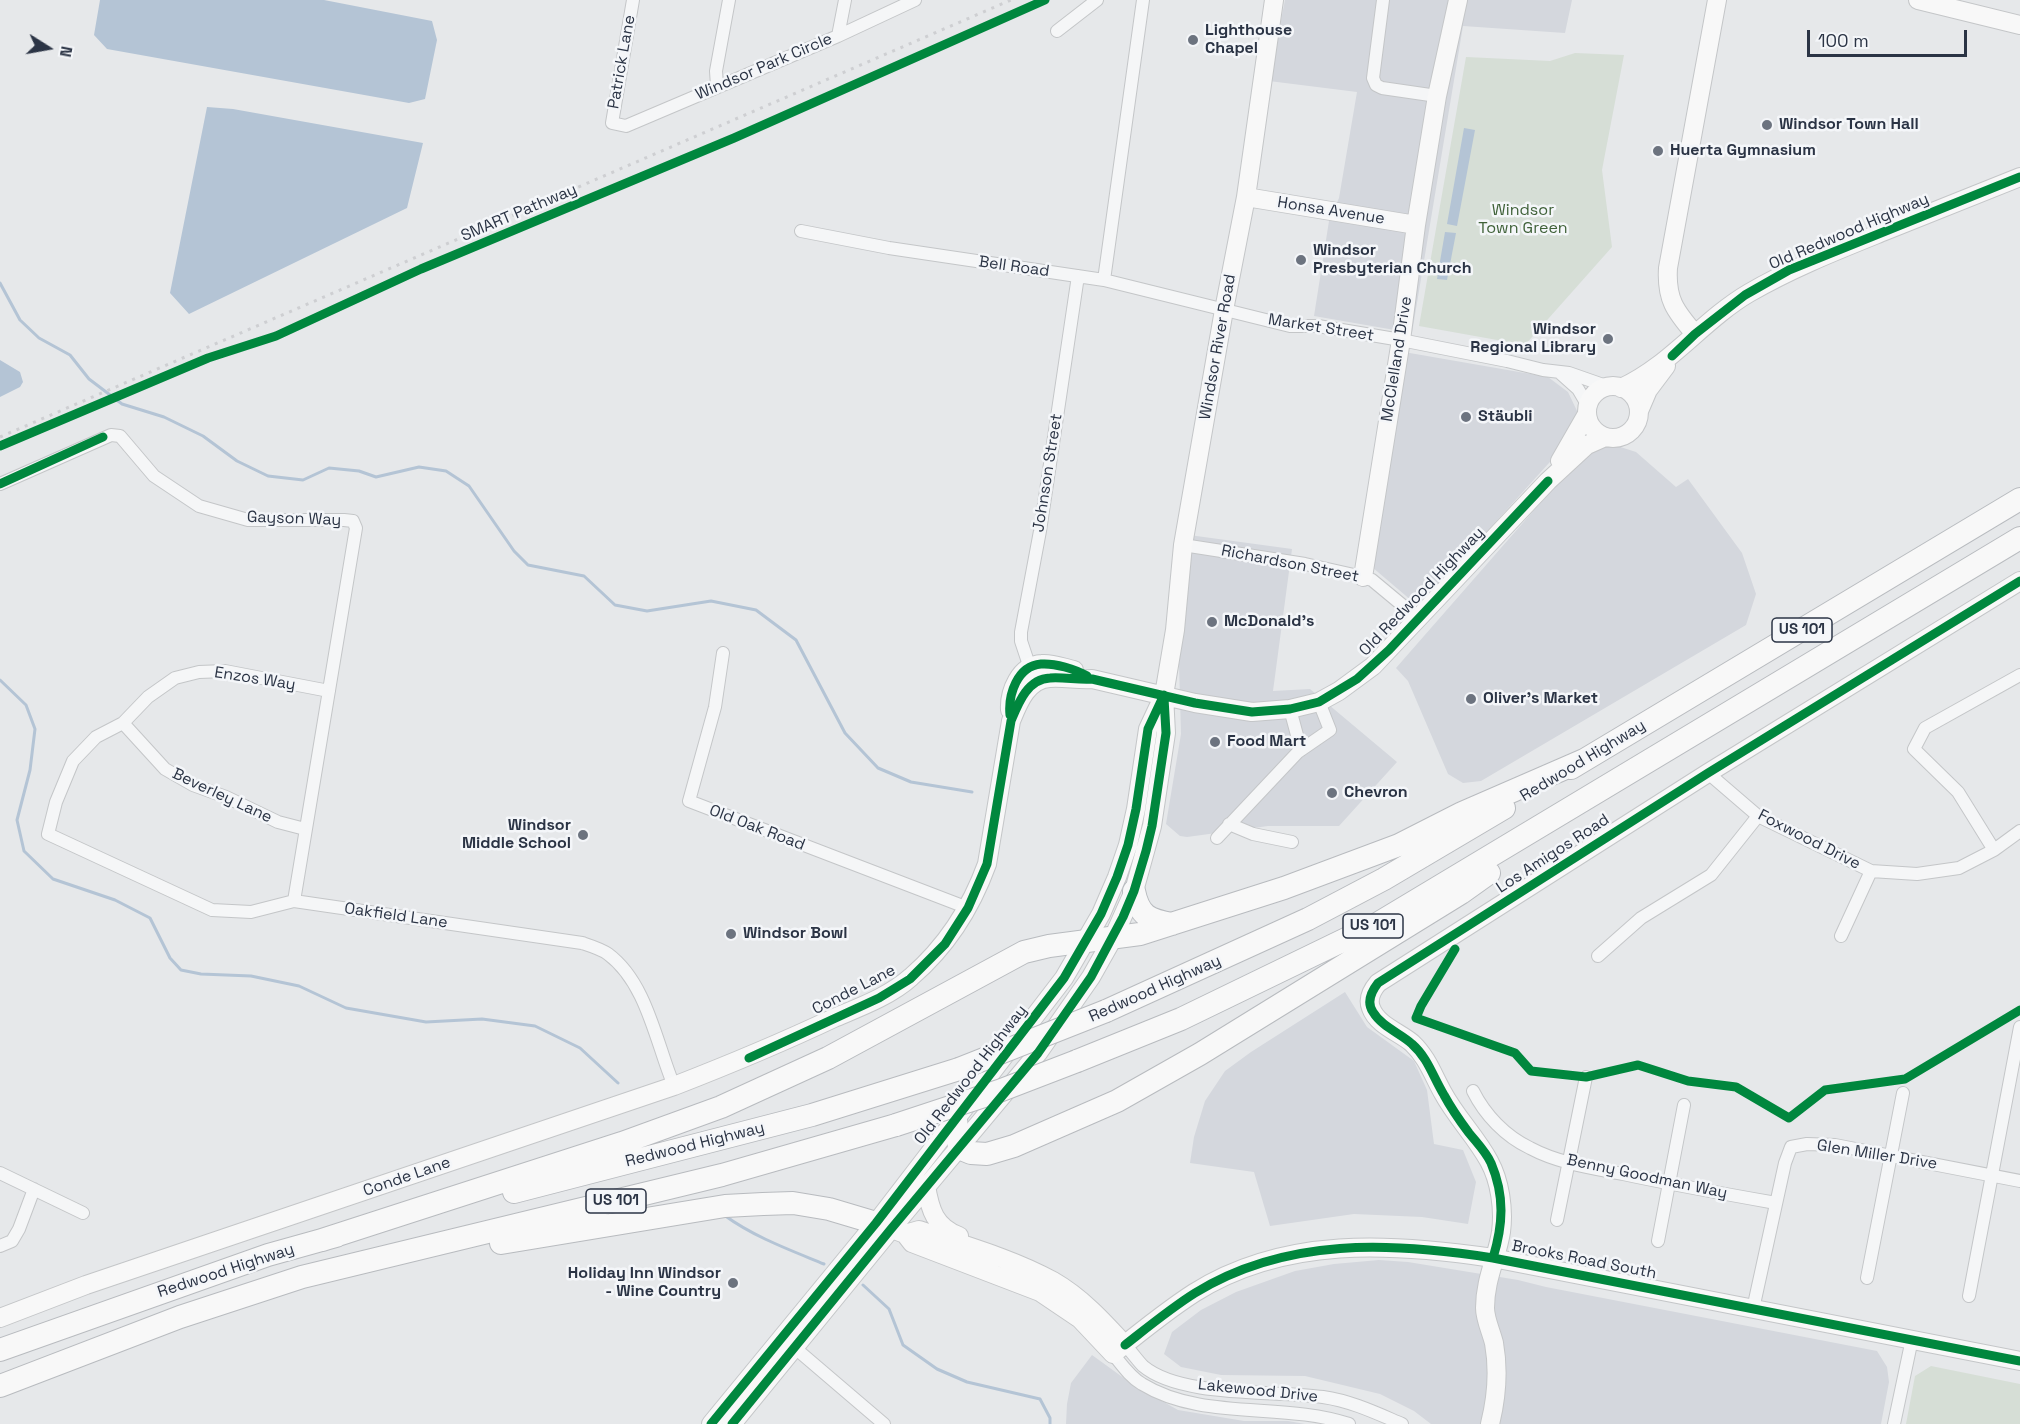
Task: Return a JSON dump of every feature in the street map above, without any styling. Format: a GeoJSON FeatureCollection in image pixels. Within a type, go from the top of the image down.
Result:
{"type":"FeatureCollection","features":[{"type":"Feature","properties":{"kind":"highway","name":"Redwood Highway"},"geometry":{"type":"LineString","coordinates":[[0,1350],[268,1255],[812,1115],[959,1069],[1106,1011],[1308,920],[1384,879],[2020,499]]}},
{"type":"Feature","properties":{"kind":"highway","name":"Redwood Highway"},"geometry":{"type":"LineString","coordinates":[[0,1386],[180,1317],[302,1277],[722,1175],[896,1125],[999,1091],[1181,1019],[1377,924],[2020,538]]}},
{"type":"Feature","properties":{"kind":"highway"},"geometry":{"type":"LineString","coordinates":[[322,1240],[622,1143],[721,1107],[828,1058],[1024,952],[1049,946],[1140,934],[1284,888],[1399,845],[1462,813],[1584,760]]}},
{"type":"Feature","properties":{"kind":"highway"},"geometry":{"type":"LineString","coordinates":[[956,1119],[959,1148],[971,1153],[987,1154],[1014,1146],[1117,1101],[1200,1054],[1461,893],[1596,794]]}},
{"type":"Feature","properties":{"kind":"highway"},"geometry":{"type":"LineString","coordinates":[[1134,891],[1137,904],[1144,914],[1153,921],[1172,924]]}},
{"type":"Feature","properties":{"kind":"highway"},"geometry":{"type":"LineString","coordinates":[[334,1269],[725,1206],[793,1203],[829,1209],[891,1229]]}},
{"type":"Feature","properties":{"kind":"street","name":"Patrick Lane"},"geometry":{"type":"LineString","coordinates":[[612,123],[633,0]]}},
{"type":"Feature","properties":{"kind":"street"},"geometry":{"type":"LineString","coordinates":[[717,86],[716,71],[729,0]]}},
{"type":"Feature","properties":{"kind":"street"},"geometry":{"type":"LineString","coordinates":[[838,36],[845,0]]}},
{"type":"Feature","properties":{"kind":"street","name":"Windsor Park Circle"},"geometry":{"type":"LineString","coordinates":[[612,123],[626,126],[838,36],[915,0]]}},
{"type":"Feature","properties":{"kind":"street"},"geometry":{"type":"LineString","coordinates":[[1057,31],[1097,0]]}},
{"type":"Feature","properties":{"kind":"street"},"geometry":{"type":"LineString","coordinates":[[1104,280],[1143,0]]}},
{"type":"Feature","properties":{"kind":"street","name":"Windsor River Road"},"geometry":{"type":"LineString","coordinates":[[1164,695],[1178,605],[1183,545],[1246,197],[1274,0]]}},
{"type":"Feature","properties":{"kind":"street"},"geometry":{"type":"LineString","coordinates":[[1383,0],[1372,78],[1376,86],[1437,96]]}},
{"type":"Feature","properties":{"kind":"street","name":"McClelland Drive"},"geometry":{"type":"LineString","coordinates":[[1363,577],[1437,96],[1458,0]]}},
{"type":"Feature","properties":{"kind":"street"},"geometry":{"type":"LineString","coordinates":[[1695,334],[1672,304],[1667,284],[1668,268],[1717,0]]}},
{"type":"Feature","properties":{"kind":"street"},"geometry":{"type":"LineString","coordinates":[[1918,0],[1939,3],[2020,25]]}},
{"type":"Feature","properties":{"kind":"street","name":"Old Redwood Highway"},"geometry":{"type":"LineString","coordinates":[[1615,387],[1639,380],[1672,356],[1695,334],[1745,295],[1789,270],[2020,177]]}},
{"type":"Feature","properties":{"kind":"street","name":"Honsa Avenue"},"geometry":{"type":"LineString","coordinates":[[1246,197],[1416,225]]}},
{"type":"Feature","properties":{"kind":"street","name":"Bell Road"},"geometry":{"type":"LineString","coordinates":[[801,231],[910,252],[1104,280],[1224,310]]}},
{"type":"Feature","properties":{"kind":"street","name":"Johnson Street"},"geometry":{"type":"LineString","coordinates":[[1030,668],[1021,632],[1040,531],[1078,276]]}},
{"type":"Feature","properties":{"kind":"street","name":"Market Street"},"geometry":{"type":"LineString","coordinates":[[1224,310],[1290,326],[1318,326],[1401,340],[1543,370],[1579,375],[1615,387]]}},
{"type":"Feature","properties":{"kind":"street","name":"Old Redwood Highway"},"geometry":{"type":"LineString","coordinates":[[1639,411],[1648,390],[1672,356]]}},
{"type":"Feature","properties":{"kind":"street"},"geometry":{"type":"LineString","coordinates":[[1558,371],[1578,389],[1593,428],[1605,437],[1616,438],[1629,432],[1638,419],[1639,411],[1634,397],[1615,387],[1596,393],[1588,410]]}},
{"type":"Feature","properties":{"kind":"street","name":"Old Redwood Highway"},"geometry":{"type":"LineString","coordinates":[[1548,481],[1576,436],[1588,410]]}},
{"type":"Feature","properties":{"kind":"street","name":"Gayson Way"},"geometry":{"type":"LineString","coordinates":[[0,484],[111,435],[120,436],[154,476],[199,506],[248,520],[353,521],[356,528],[329,691]]}},
{"type":"Feature","properties":{"kind":"street","name":"Old Redwood Highway"},"geometry":{"type":"LineString","coordinates":[[1164,695],[1252,712],[1290,710],[1319,702],[1339,691],[1373,666],[1548,481],[1587,445],[1605,437]]}},
{"type":"Feature","properties":{"kind":"street","name":"Richardson Street"},"geometry":{"type":"LineString","coordinates":[[1183,545],[1305,564],[1363,577],[1372,580],[1419,619]]}},
{"type":"Feature","properties":{"kind":"street","name":"Los Amigos Road"},"geometry":{"type":"LineString","coordinates":[[1490,1424],[1496,1401],[1498,1379],[1497,1359],[1485,1309],[1487,1284],[1501,1232],[1499,1190],[1491,1163],[1443,1093],[1434,1072],[1424,1057],[1412,1044],[1373,1013],[1370,1006],[1372,991],[1378,983],[1708,773],[2020,580]]}},
{"type":"Feature","properties":{"kind":"street","name":"Old Oak Road"},"geometry":{"type":"LineString","coordinates":[[723,653],[715,707],[689,801],[968,908]]}},
{"type":"Feature","properties":{"kind":"street","name":"Conde Lane"},"geometry":{"type":"LineString","coordinates":[[1011,721],[1011,693],[1018,678],[1030,668],[1042,664],[1050,665],[1077,670],[1092,679]]}},
{"type":"Feature","properties":{"kind":"street","name":"Enzos Way"},"geometry":{"type":"LineString","coordinates":[[48,834],[56,802],[73,760],[96,737],[123,723],[148,697],[175,678],[199,672],[225,671],[329,691]]}},
{"type":"Feature","properties":{"kind":"street"},"geometry":{"type":"LineString","coordinates":[[1994,850],[1958,792],[1914,749],[1924,728],[2020,675]]}},
{"type":"Feature","properties":{"kind":"street","name":"Conde Lane"},"geometry":{"type":"LineString","coordinates":[[0,1318],[86,1285],[674,1086],[749,1058],[879,998],[910,979],[945,944],[968,908],[987,864],[1011,721],[1018,703],[1028,689],[1042,679],[1092,679],[1164,695]]}},
{"type":"Feature","properties":{"kind":"street"},"geometry":{"type":"LineString","coordinates":[[294,901],[329,691]]}},
{"type":"Feature","properties":{"kind":"street","name":"Old Redwood Highway"},"geometry":{"type":"LineString","coordinates":[[732,1424],[1038,1053],[1070,1010],[1113,938],[1134,891],[1152,826],[1167,733],[1164,695]]}},
{"type":"Feature","properties":{"kind":"street","name":"Old Redwood Highway"},"geometry":{"type":"LineString","coordinates":[[711,1424],[891,1229],[956,1119],[1064,978],[1105,905],[1128,844],[1136,809],[1148,729],[1164,695]]}},
{"type":"Feature","properties":{"kind":"street"},"geometry":{"type":"LineString","coordinates":[[1217,838],[1301,750],[1330,730],[1319,702]]}},
{"type":"Feature","properties":{"kind":"street"},"geometry":{"type":"LineString","coordinates":[[1290,710],[1301,750]]}},
{"type":"Feature","properties":{"kind":"street","name":"Beverley Lane"},"geometry":{"type":"LineString","coordinates":[[123,723],[165,769],[193,785],[226,797],[278,822],[305,829]]}},
{"type":"Feature","properties":{"kind":"street","name":"Foxwood Drive"},"geometry":{"type":"LineString","coordinates":[[1708,773],[1758,816],[1871,871],[1917,874],[1959,868],[1994,850],[2020,831]]}},
{"type":"Feature","properties":{"kind":"street"},"geometry":{"type":"LineString","coordinates":[[1598,956],[1641,918],[1711,875],[1758,816]]}},
{"type":"Feature","properties":{"kind":"street"},"geometry":{"type":"LineString","coordinates":[[1229,824],[1253,834],[1292,843]]}},
{"type":"Feature","properties":{"kind":"street","name":"Oakfield Lane"},"geometry":{"type":"LineString","coordinates":[[48,834],[212,910],[251,912],[294,901],[582,943],[606,953],[624,969],[640,991],[674,1086]]}},
{"type":"Feature","properties":{"kind":"street"},"geometry":{"type":"LineString","coordinates":[[1841,936],[1871,871]]}},
{"type":"Feature","properties":{"kind":"street"},"geometry":{"type":"LineString","coordinates":[[1968,1296],[2020,1027]]}},
{"type":"Feature","properties":{"kind":"street"},"geometry":{"type":"LineString","coordinates":[[1557,1220],[1586,1077]]}},
{"type":"Feature","properties":{"kind":"street","name":"Benny Goodman Way"},"geometry":{"type":"LineString","coordinates":[[1473,1091],[1480,1106],[1496,1124],[1531,1149],[1569,1163],[1776,1203]]}},
{"type":"Feature","properties":{"kind":"street"},"geometry":{"type":"LineString","coordinates":[[1867,1278],[1903,1093]]}},
{"type":"Feature","properties":{"kind":"street"},"geometry":{"type":"LineString","coordinates":[[1658,1241],[1684,1105]]}},
{"type":"Feature","properties":{"kind":"street","name":"Glen Miller Drive"},"geometry":{"type":"LineString","coordinates":[[1753,1309],[1785,1163],[1791,1147],[1807,1144],[1835,1145],[2020,1181]]}},
{"type":"Feature","properties":{"kind":"street"},"geometry":{"type":"LineString","coordinates":[[0,1173],[83,1213]]}},
{"type":"Feature","properties":{"kind":"street"},"geometry":{"type":"LineString","coordinates":[[926,1186],[931,1211],[937,1221],[948,1232],[968,1240],[980,1251]]}},
{"type":"Feature","properties":{"kind":"street"},"geometry":{"type":"LineString","coordinates":[[0,1246],[12,1241],[34,1189]]}},
{"type":"Feature","properties":{"kind":"street","name":"Lakewood Drive"},"geometry":{"type":"LineString","coordinates":[[891,1229],[919,1230],[1022,1266],[1053,1281],[1097,1314],[1119,1349],[1127,1372],[1141,1384],[1177,1400],[1206,1405],[1305,1414],[1349,1424]]}},
{"type":"Feature","properties":{"kind":"street","name":"Lakewood Drive"},"geometry":{"type":"LineString","coordinates":[[891,1229],[912,1243],[1040,1292],[1144,1366],[1167,1378],[1204,1388],[1324,1397],[1360,1405],[1402,1424]]}},
{"type":"Feature","properties":{"kind":"street","name":"Brooks Road South"},"geometry":{"type":"LineString","coordinates":[[1119,1349],[1195,1293],[1248,1267],[1281,1257],[1344,1247],[1388,1247],[1437,1249],[1493,1258],[2020,1361]]}},
{"type":"Feature","properties":{"kind":"street"},"geometry":{"type":"LineString","coordinates":[[1894,1424],[1912,1339]]}},
{"type":"Feature","properties":{"kind":"street"},"geometry":{"type":"LineString","coordinates":[[795,1348],[884,1424]]}},
{"type":"Feature","properties":{"kind":"shaded area"},"geometry":{"type":"Polygon","coordinates":[[[1285,0],[1572,0],[1565,33],[1463,26],[1412,333],[1314,316],[1329,221],[1339,198],[1357,92],[1269,81],[1285,0]]]}},
{"type":"Feature","properties":{"kind":"shaded area"},"geometry":{"type":"Polygon","coordinates":[[[1404,352],[1548,377],[1568,392],[1578,413],[1558,453],[1419,607],[1372,567],[1404,352]]]}},
{"type":"Feature","properties":{"kind":"shaded area"},"geometry":{"type":"Polygon","coordinates":[[[1611,444],[1636,452],[1676,487],[1688,479],[1742,553],[1756,594],[1746,625],[1481,781],[1463,783],[1448,774],[1408,681],[1396,668],[1584,453],[1596,445],[1611,444]]]}},
{"type":"Feature","properties":{"kind":"shaded area"},"geometry":{"type":"Polygon","coordinates":[[[1189,535],[1292,549],[1273,691],[1310,689],[1397,762],[1339,826],[1268,826],[1187,837],[1180,836],[1166,824],[1181,734],[1179,664],[1189,535]]]}},
{"type":"Feature","properties":{"kind":"shaded area"},"geometry":{"type":"Polygon","coordinates":[[[1345,992],[1367,1027],[1414,1061],[1427,1090],[1434,1144],[1463,1150],[1476,1182],[1468,1224],[1422,1217],[1354,1214],[1270,1226],[1254,1172],[1190,1163],[1194,1137],[1205,1101],[1225,1071],[1345,992]]]}},
{"type":"Feature","properties":{"kind":"shaded area"},"geometry":{"type":"Polygon","coordinates":[[[1379,1260],[1408,1262],[1518,1280],[1877,1351],[1887,1367],[1889,1382],[1881,1424],[1431,1424],[1414,1411],[1380,1394],[1305,1376],[1221,1375],[1181,1367],[1164,1354],[1172,1332],[1201,1310],[1236,1292],[1295,1271],[1334,1264],[1379,1260]]]}},
{"type":"Feature","properties":{"kind":"shaded area"},"geometry":{"type":"Polygon","coordinates":[[[1092,1355],[1132,1384],[1178,1410],[1244,1421],[1288,1421],[1305,1424],[1066,1424],[1071,1383],[1092,1355]]]}},
{"type":"Feature","properties":{"kind":"green space","name":"Windsor Town Green"},"geometry":{"type":"Polygon","coordinates":[[[1575,53],[1624,55],[1602,170],[1612,247],[1525,345],[1419,326],[1466,57],[1550,61],[1575,53]]]}},
{"type":"Feature","properties":{"kind":"green space"},"geometry":{"type":"Polygon","coordinates":[[[1931,1366],[2020,1384],[2020,1424],[1906,1424],[1915,1376],[1931,1366]]]}},
{"type":"Feature","properties":{"kind":"water"},"geometry":{"type":"Polygon","coordinates":[[[100,0],[324,0],[432,21],[437,40],[425,99],[409,103],[107,49],[94,35],[100,0]]]}},
{"type":"Feature","properties":{"kind":"water"},"geometry":{"type":"Polygon","coordinates":[[[207,107],[233,109],[423,143],[407,208],[189,314],[170,293],[207,107]]]}},
{"type":"Feature","properties":{"kind":"water"},"geometry":{"type":"Polygon","coordinates":[[[1464,128],[1475,130],[1457,226],[1447,224],[1464,128]]]}},
{"type":"Feature","properties":{"kind":"water"},"geometry":{"type":"Polygon","coordinates":[[[1445,232],[1456,233],[1447,280],[1437,279],[1445,232]]]}},
{"type":"Feature","properties":{"kind":"water"},"geometry":{"type":"Polygon","coordinates":[[[0,360],[20,372],[23,382],[20,387],[0,397],[0,360]]]}},
{"type":"Feature","properties":{"kind":"waterway"},"geometry":{"type":"LineString","coordinates":[[0,283],[20,320],[39,338],[70,355],[89,379],[122,404],[164,417],[203,436],[237,461],[268,476],[303,480],[329,468],[359,471],[376,477],[419,467],[446,471],[469,486],[514,551],[528,565],[584,576],[615,605],[647,611],[711,601],[756,610],[796,640],[845,733],[878,768],[911,782],[972,792]]}},
{"type":"Feature","properties":{"kind":"waterway"},"geometry":{"type":"LineString","coordinates":[[0,680],[26,705],[35,729],[30,770],[17,820],[24,851],[53,879],[115,900],[150,918],[170,958],[181,970],[201,974],[251,976],[299,986],[346,1008],[426,1022],[482,1019],[535,1026],[580,1048],[618,1083]]}},
{"type":"Feature","properties":{"kind":"waterway"},"geometry":{"type":"LineString","coordinates":[[724,1215],[760,1236],[824,1264]]}},
{"type":"Feature","properties":{"kind":"waterway"},"geometry":{"type":"LineString","coordinates":[[863,1285],[889,1309],[903,1345],[937,1369],[967,1382],[1040,1399],[1050,1418],[1050,1424]]}},
{"type":"Feature","properties":{"kind":"railway"},"geometry":{"type":"LineString","coordinates":[[0,437],[1011,0]]}},
{"type":"Feature","properties":{"kind":"cycle path","name":"SMART Pathway"},"geometry":{"type":"LineString","coordinates":[[0,446],[208,358],[276,336],[421,269],[734,138],[1045,0]]}},
{"type":"Feature","properties":{"kind":"cycle path"},"geometry":{"type":"LineString","coordinates":[[1672,356],[1695,334],[1745,295],[1789,270],[2020,177]]}},
{"type":"Feature","properties":{"kind":"cycle path"},"geometry":{"type":"LineString","coordinates":[[0,484],[103,437]]}},
{"type":"Feature","properties":{"kind":"cycle path"},"geometry":{"type":"LineString","coordinates":[[749,1058],[879,998],[910,979],[945,944],[968,908],[987,864],[1011,721],[1024,694],[1035,683],[1050,678],[1092,679],[1195,703],[1252,712],[1290,709],[1319,702],[1357,679],[1389,650],[1548,481]]}},
{"type":"Feature","properties":{"kind":"cycle path"},"geometry":{"type":"LineString","coordinates":[[1493,1258],[1499,1234],[1501,1210],[1499,1187],[1491,1163],[1453,1110],[1418,1049],[1381,1022],[1373,1012],[1370,997],[1378,983],[1708,773],[2020,581]]}},
{"type":"Feature","properties":{"kind":"cycle path"},"geometry":{"type":"LineString","coordinates":[[1010,715],[1011,699],[1016,683],[1020,676],[1033,666],[1041,664],[1059,666],[1087,676]]}},
{"type":"Feature","properties":{"kind":"cycle path"},"geometry":{"type":"LineString","coordinates":[[711,1424],[876,1223],[1064,978],[1101,914],[1117,877],[1128,845],[1136,809],[1148,729],[1164,695]]}},
{"type":"Feature","properties":{"kind":"cycle path"},"geometry":{"type":"LineString","coordinates":[[732,1424],[1038,1053],[1091,977],[1123,917],[1134,891],[1146,851],[1166,733],[1164,698]]}},
{"type":"Feature","properties":{"kind":"cycle path"},"geometry":{"type":"LineString","coordinates":[[1455,949],[1416,1018],[1515,1053],[1531,1071],[1586,1077],[1638,1065],[1688,1081],[1736,1087],[1789,1118],[1825,1090],[1905,1079],[2020,1010]]}},
{"type":"Feature","properties":{"kind":"cycle path"},"geometry":{"type":"LineString","coordinates":[[1125,1345],[1186,1299],[1230,1275],[1266,1262],[1302,1253],[1340,1248],[1378,1247],[1493,1258],[2020,1361]]}},
{"type":"Feature","properties":{"kind":"place","name":"Lighthouse Chapel"},"geometry":{"type":"Point","coordinates":[1193,40]}},
{"type":"Feature","properties":{"kind":"place","name":"Windsor Town Hall"},"geometry":{"type":"Point","coordinates":[1767,125]}},
{"type":"Feature","properties":{"kind":"place","name":"Huerta Gymnasium"},"geometry":{"type":"Point","coordinates":[1658,151]}},
{"type":"Feature","properties":{"kind":"place","name":"Windsor Presbyterian Church"},"geometry":{"type":"Point","coordinates":[1301,260]}},
{"type":"Feature","properties":{"kind":"place","name":"Windsor Regional Library"},"geometry":{"type":"Point","coordinates":[1608,339]}},
{"type":"Feature","properties":{"kind":"place","name":"Stäubli"},"geometry":{"type":"Point","coordinates":[1466,417]}},
{"type":"Feature","properties":{"kind":"place","name":"McDonald's"},"geometry":{"type":"Point","coordinates":[1212,622]}},
{"type":"Feature","properties":{"kind":"place","name":"Oliver's Market"},"geometry":{"type":"Point","coordinates":[1471,699]}},
{"type":"Feature","properties":{"kind":"place","name":"Food Mart"},"geometry":{"type":"Point","coordinates":[1215,742]}},
{"type":"Feature","properties":{"kind":"place","name":"Chevron"},"geometry":{"type":"Point","coordinates":[1332,793]}},
{"type":"Feature","properties":{"kind":"place","name":"Windsor Middle School"},"geometry":{"type":"Point","coordinates":[583,835]}},
{"type":"Feature","properties":{"kind":"place","name":"Windsor Bowl"},"geometry":{"type":"Point","coordinates":[731,934]}},
{"type":"Feature","properties":{"kind":"place","name":"Holiday Inn Windsor - Wine Country"},"geometry":{"type":"Point","coordinates":[733,1283]}}]}
